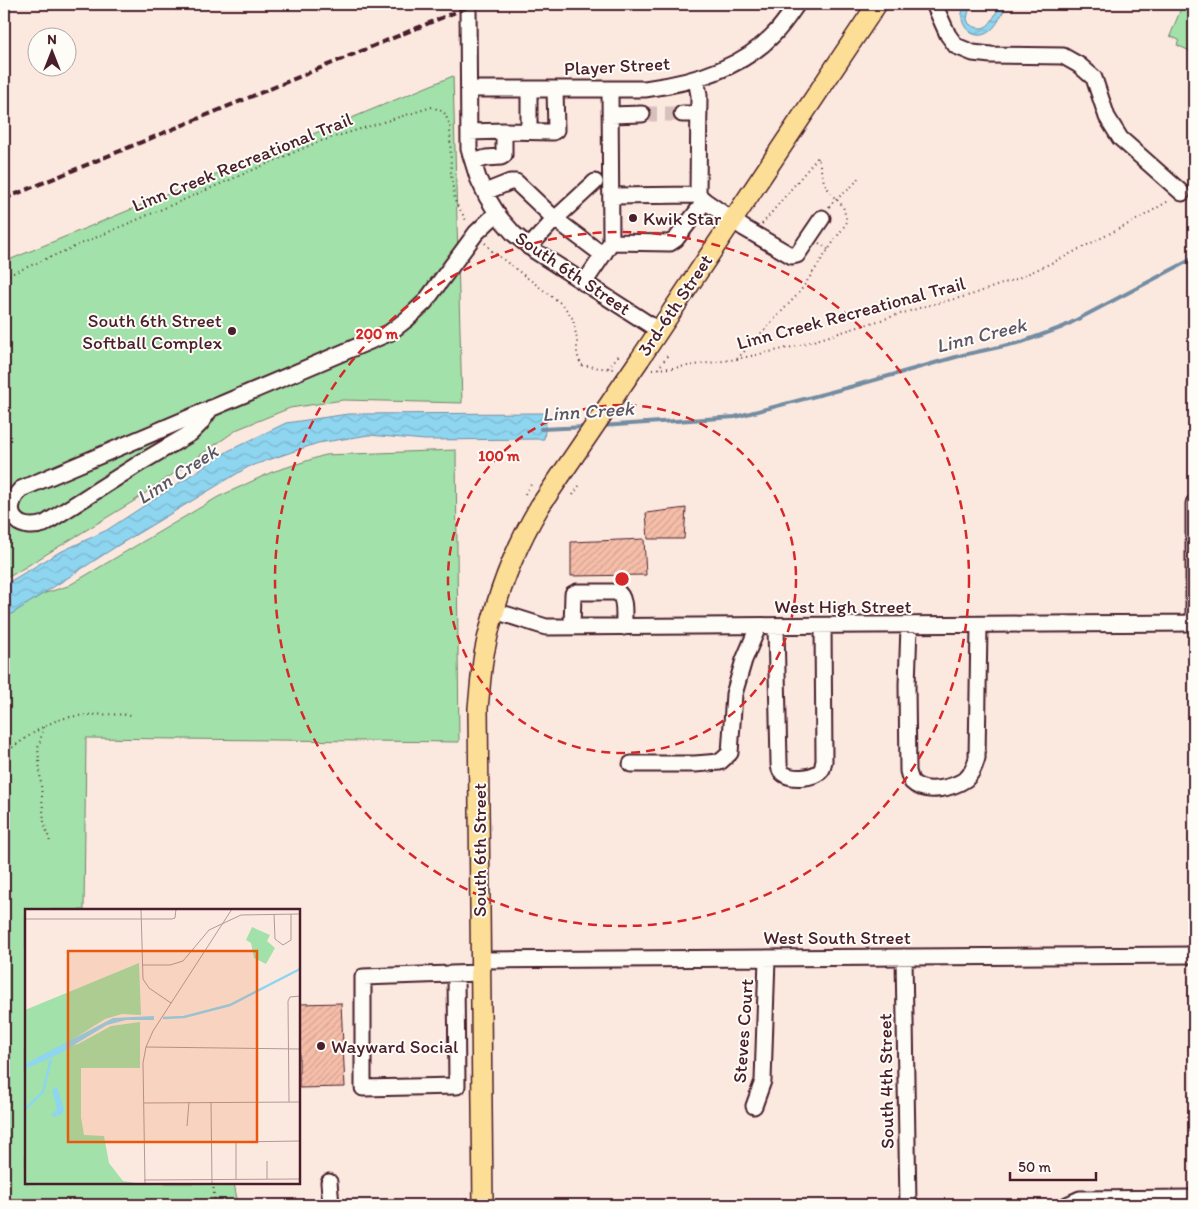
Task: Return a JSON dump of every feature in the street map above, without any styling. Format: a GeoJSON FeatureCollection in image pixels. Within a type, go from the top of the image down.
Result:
{"type":"FeatureCollection","features":[{"type":"Feature","properties":{"kind":"main road","name":"3rd-6th Street"},"geometry":{"type":"LineString","coordinates":[[540,506],[643,364],[658,330],[876,4]]}},
{"type":"Feature","properties":{"kind":"main road","name":"South 6th Street"},"geometry":{"type":"LineString","coordinates":[[483,1205],[478,708],[484,655],[495,611],[510,568],[531,521],[540,506]]}},
{"type":"Feature","properties":{"kind":"street","name":"South 6th Street"},"geometry":{"type":"LineString","coordinates":[[468,4],[469,149],[478,178],[497,213],[514,234],[529,247],[658,330]]}},
{"type":"Feature","properties":{"kind":"street","name":"Player Street"},"geometry":{"type":"LineString","coordinates":[[469,89],[645,89],[672,86],[696,79],[730,65],[750,54],[774,34],[797,4]]}},
{"type":"Feature","properties":{"kind":"street"},"geometry":{"type":"LineString","coordinates":[[934,4],[948,35],[956,46],[973,53],[990,55],[1063,56],[1079,65],[1094,78],[1107,116],[1120,138],[1182,193]]}},
{"type":"Feature","properties":{"kind":"street"},"geometry":{"type":"LineString","coordinates":[[485,192],[510,182],[516,182],[555,219],[607,249],[670,243],[676,239],[702,198],[699,95],[696,79]]}},
{"type":"Feature","properties":{"kind":"street"},"geometry":{"type":"LineString","coordinates":[[529,89],[529,131]]}},
{"type":"Feature","properties":{"kind":"street"},"geometry":{"type":"LineString","coordinates":[[469,132],[554,132],[556,130],[555,89]]}},
{"type":"Feature","properties":{"kind":"street"},"geometry":{"type":"LineString","coordinates":[[584,283],[607,249],[611,196],[610,89]]}},
{"type":"Feature","properties":{"kind":"street"},"geometry":{"type":"LineString","coordinates":[[611,115],[642,114]]}},
{"type":"Feature","properties":{"kind":"street"},"geometry":{"type":"LineString","coordinates":[[682,114],[699,114]]}},
{"type":"Feature","properties":{"kind":"street"},"geometry":{"type":"LineString","coordinates":[[473,162],[486,158],[501,157],[504,154],[504,131]]}},
{"type":"Feature","properties":{"kind":"street"},"geometry":{"type":"LineString","coordinates":[[529,247],[555,219],[595,182]]}},
{"type":"Feature","properties":{"kind":"street"},"geometry":{"type":"LineString","coordinates":[[611,196],[702,198],[732,220],[792,256],[797,255],[822,218]]}},
{"type":"Feature","properties":{"kind":"street"},"geometry":{"type":"LineString","coordinates":[[211,408],[191,433],[44,524],[34,527],[24,526],[15,520],[10,512],[10,503],[14,495],[21,489],[211,408],[368,343],[389,333],[407,320],[425,302],[476,233],[497,213]]}},
{"type":"Feature","properties":{"kind":"street"},"geometry":{"type":"LineString","coordinates":[[1194,502],[1194,624]]}},
{"type":"Feature","properties":{"kind":"street"},"geometry":{"type":"LineString","coordinates":[[572,627],[572,599],[577,592],[617,592],[621,594],[623,599],[624,627]]}},
{"type":"Feature","properties":{"kind":"street","name":"West High Street"},"geometry":{"type":"LineString","coordinates":[[495,611],[546,627],[1194,624]]}},
{"type":"Feature","properties":{"kind":"street"},"geometry":{"type":"LineString","coordinates":[[909,626],[906,685],[908,771],[911,781],[919,787],[931,789],[948,786],[966,778],[974,768],[977,758],[979,625]]}},
{"type":"Feature","properties":{"kind":"street"},"geometry":{"type":"LineString","coordinates":[[776,627],[779,763],[781,772],[786,776],[797,778],[815,775],[822,770],[824,761],[823,626]]}},
{"type":"Feature","properties":{"kind":"street"},"geometry":{"type":"LineString","coordinates":[[631,764],[720,762],[730,753],[734,694],[744,660],[758,627]]}},
{"type":"Feature","properties":{"kind":"street","name":"West South Street"},"geometry":{"type":"LineString","coordinates":[[456,974],[457,1086],[363,1088],[363,978],[456,974],[480,966],[767,958],[1194,955]]}},
{"type":"Feature","properties":{"kind":"street","name":"South 4th Street"},"geometry":{"type":"LineString","coordinates":[[904,957],[908,1205]]}},
{"type":"Feature","properties":{"kind":"street","name":"Steves Court"},"geometry":{"type":"LineString","coordinates":[[754,1106],[763,1081],[767,958]]}},
{"type":"Feature","properties":{"kind":"street"},"geometry":{"type":"LineString","coordinates":[[329,1182],[331,1205]]}},
{"type":"Feature","properties":{"kind":"street"},"geometry":{"type":"LineString","coordinates":[[1067,1205],[1080,1198],[1194,1198]]}},
{"type":"Feature","properties":{"kind":"path","name":"Linn Creek Recreational Trail"},"geometry":{"type":"LineString","coordinates":[[4,277],[318,142],[432,108],[444,112],[450,125],[451,175],[455,201],[468,224],[492,251],[563,305],[573,320],[577,340],[577,354],[581,365],[618,369]]}},
{"type":"Feature","properties":{"kind":"path"},"geometry":{"type":"LineString","coordinates":[[754,234],[818,157]]}},
{"type":"Feature","properties":{"kind":"path"},"geometry":{"type":"LineString","coordinates":[[822,218],[831,205],[856,183],[858,178]]}},
{"type":"Feature","properties":{"kind":"path","name":"Linn Creek Recreational Trail"},"geometry":{"type":"LineString","coordinates":[[643,364],[658,369],[737,359],[796,346],[926,306],[971,295],[1016,279],[1058,260],[1142,217],[1182,193]]}},
{"type":"Feature","properties":{"kind":"path"},"geometry":{"type":"LineString","coordinates":[[608,368],[619,355]]}},
{"type":"Feature","properties":{"kind":"path"},"geometry":{"type":"LineString","coordinates":[[658,369],[668,355]]}},
{"type":"Feature","properties":{"kind":"path"},"geometry":{"type":"LineString","coordinates":[[525,494],[532,483]]}},
{"type":"Feature","properties":{"kind":"path"},"geometry":{"type":"LineString","coordinates":[[573,495],[581,483]]}},
{"type":"Feature","properties":{"kind":"path"},"geometry":{"type":"LineString","coordinates":[[4,753],[54,721],[72,717],[113,714],[133,715]]}},
{"type":"Feature","properties":{"kind":"path"},"geometry":{"type":"LineString","coordinates":[[44,727],[38,748],[44,822],[50,842]]}},
{"type":"Feature","properties":{"kind":"path"},"geometry":{"type":"LineString","coordinates":[[213,1184],[215,1205]]}},
{"type":"Feature","properties":{"kind":"green space"},"geometry":{"type":"Polygon","coordinates":[[[1177,4],[1194,4],[1194,53],[1177,45],[1179,40],[1170,36],[1182,6],[1177,4]]]}},
{"type":"Feature","properties":{"kind":"green space","name":"South 6th Street Softball Complex"},"geometry":{"type":"Polygon","coordinates":[[[453,76],[462,403],[343,400],[290,408],[238,429],[134,501],[4,580],[4,262],[453,76]]]}},
{"type":"Feature","properties":{"kind":"green space"},"geometry":{"type":"Polygon","coordinates":[[[456,450],[459,742],[86,738],[84,909],[25,909],[25,1184],[234,1184],[238,1205],[4,1205],[4,606],[68,586],[218,497],[272,472],[325,455],[456,450]]]}},
{"type":"Feature","properties":{"kind":"water"},"geometry":{"type":"Polygon","coordinates":[[[966,4],[976,4],[969,10],[967,19],[969,24],[981,28],[989,24],[1000,4],[1007,4],[993,28],[984,35],[977,35],[972,33],[963,24],[962,17],[966,4]]]}},
{"type":"Feature","properties":{"kind":"water"},"geometry":{"type":"Polygon","coordinates":[[[547,413],[544,439],[425,440],[369,435],[318,443],[248,467],[117,546],[4,619],[4,585],[56,554],[107,530],[228,451],[286,423],[348,414],[547,413]]]}},
{"type":"Feature","properties":{"kind":"building"},"geometry":{"type":"Polygon","coordinates":[[[686,508],[684,539],[648,539],[646,513],[686,508]]]}},
{"type":"Feature","properties":{"kind":"building"},"geometry":{"type":"Polygon","coordinates":[[[644,539],[646,575],[571,576],[571,542],[644,539]]]}},
{"type":"Feature","properties":{"kind":"building","name":"Wayward Social"},"geometry":{"type":"Polygon","coordinates":[[[341,1003],[345,1087],[300,1088],[300,1004],[341,1003]]]}},
{"type":"Feature","properties":{"kind":"waterway","name":"Linn Creek"},"geometry":{"type":"LineString","coordinates":[[601,426],[735,417],[963,355],[1022,342],[1063,327],[1194,258]]}},
{"type":"Feature","properties":{"kind":"waterway","name":"Linn Creek"},"geometry":{"type":"LineString","coordinates":[[541,429],[587,427]]}},
{"type":"Feature","properties":{"kind":"tunnel"},"geometry":{"type":"LineString","coordinates":[[642,114],[682,114]]}},
{"type":"Feature","properties":{"kind":"railway"},"geometry":{"type":"LineString","coordinates":[[4,199],[475,4]]}},
{"type":"Feature","properties":{"kind":"place","name":"Kwik Star"},"geometry":{"type":"Point","coordinates":[633,218]}},
{"type":"Feature","properties":{"kind":"place","name":"South 6th Street Softball Complex"},"geometry":{"type":"Point","coordinates":[232,331]}},
{"type":"Feature","properties":{"kind":"place","name":"Wayward Social"},"geometry":{"type":"Point","coordinates":[321,1046]}}]}
